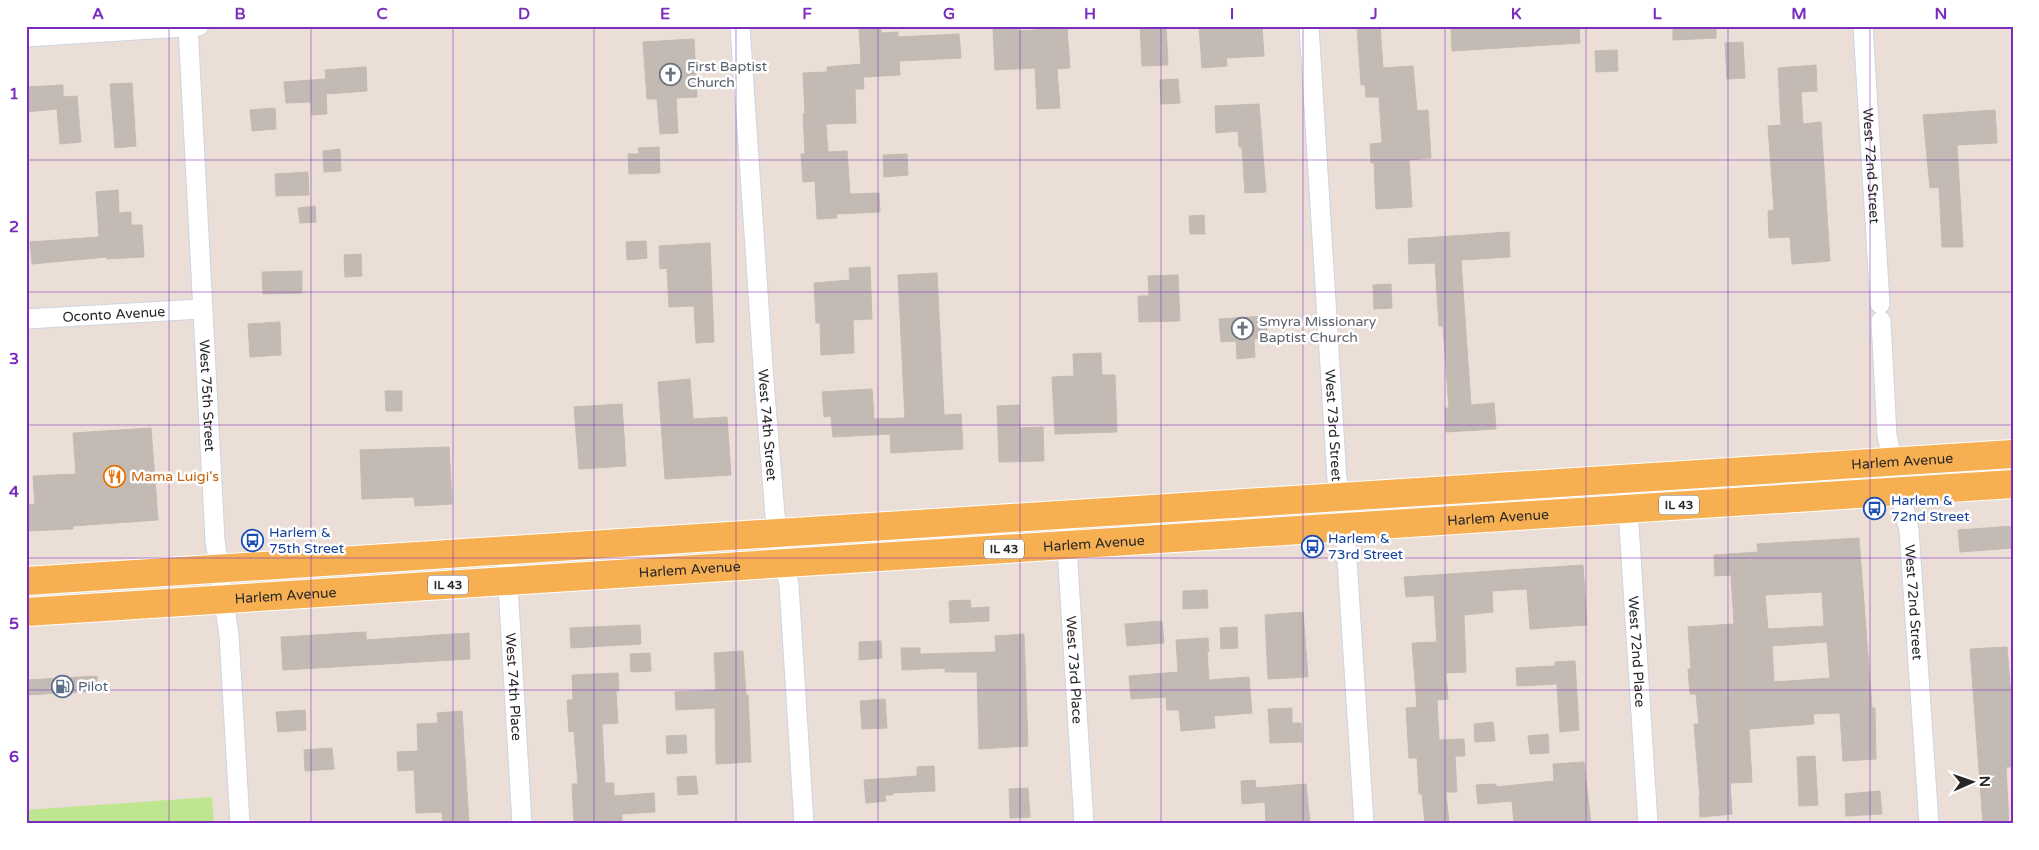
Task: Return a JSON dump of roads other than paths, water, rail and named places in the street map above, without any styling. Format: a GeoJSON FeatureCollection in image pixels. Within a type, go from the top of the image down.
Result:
{"type":"FeatureCollection","features":[{"type":"Feature","properties":{"kind":"main road","name":"Harlem Avenue"},"geometry":{"type":"LineString","coordinates":[[26,581],[2013,454]]}},
{"type":"Feature","properties":{"kind":"main road","name":"Harlem Avenue"},"geometry":{"type":"LineString","coordinates":[[26,612],[2013,484]]}},
{"type":"Feature","properties":{"kind":"street"},"geometry":{"type":"LineString","coordinates":[[26,37],[192,26]]}},
{"type":"Feature","properties":{"kind":"street","name":"West 75th Street"},"geometry":{"type":"LineString","coordinates":[[192,26],[201,309],[215,540],[229,635],[240,824]]}},
{"type":"Feature","properties":{"kind":"street","name":"West 74th Street"},"geometry":{"type":"LineString","coordinates":[[740,26],[764,381],[778,533],[789,585],[804,824]]}},
{"type":"Feature","properties":{"kind":"street","name":"West 73rd Street"},"geometry":{"type":"LineString","coordinates":[[1309,26],[1337,480],[1343,497],[1364,824]]}},
{"type":"Feature","properties":{"kind":"street","name":"West 72nd Street"},"geometry":{"type":"LineString","coordinates":[[1863,26],[1887,436],[1909,530],[1929,824]]}},
{"type":"Feature","properties":{"kind":"street","name":"Oconto Avenue"},"geometry":{"type":"LineString","coordinates":[[26,319],[201,309]]}},
{"type":"Feature","properties":{"kind":"street","name":"West 72nd Place"},"geometry":{"type":"LineString","coordinates":[[1626,478],[1648,824]]}},
{"type":"Feature","properties":{"kind":"street","name":"West 73rd Place"},"geometry":{"type":"LineString","coordinates":[[1065,514],[1084,824]]}},
{"type":"Feature","properties":{"kind":"street","name":"West 74th Place"},"geometry":{"type":"LineString","coordinates":[[506,550],[522,824]]}},
{"type":"Feature","properties":{"kind":"place","name":"First Baptist Church"},"geometry":{"type":"Point","coordinates":[671,74]}},
{"type":"Feature","properties":{"kind":"place","name":"Smyra Missionary Baptist Church"},"geometry":{"type":"Point","coordinates":[1243,329]}},
{"type":"Feature","properties":{"kind":"place","name":"Mama Luigi's"},"geometry":{"type":"Point","coordinates":[115,476]}},
{"type":"Feature","properties":{"kind":"place","name":"Harlem & 72nd Street"},"geometry":{"type":"Point","coordinates":[1875,508]}},
{"type":"Feature","properties":{"kind":"place","name":"Harlem & 75th Street"},"geometry":{"type":"Point","coordinates":[253,540]}},
{"type":"Feature","properties":{"kind":"place","name":"Harlem & 73rd Street"},"geometry":{"type":"Point","coordinates":[1312,546]}},
{"type":"Feature","properties":{"kind":"place","name":"Pilot"},"geometry":{"type":"Point","coordinates":[62,686]}}]}
